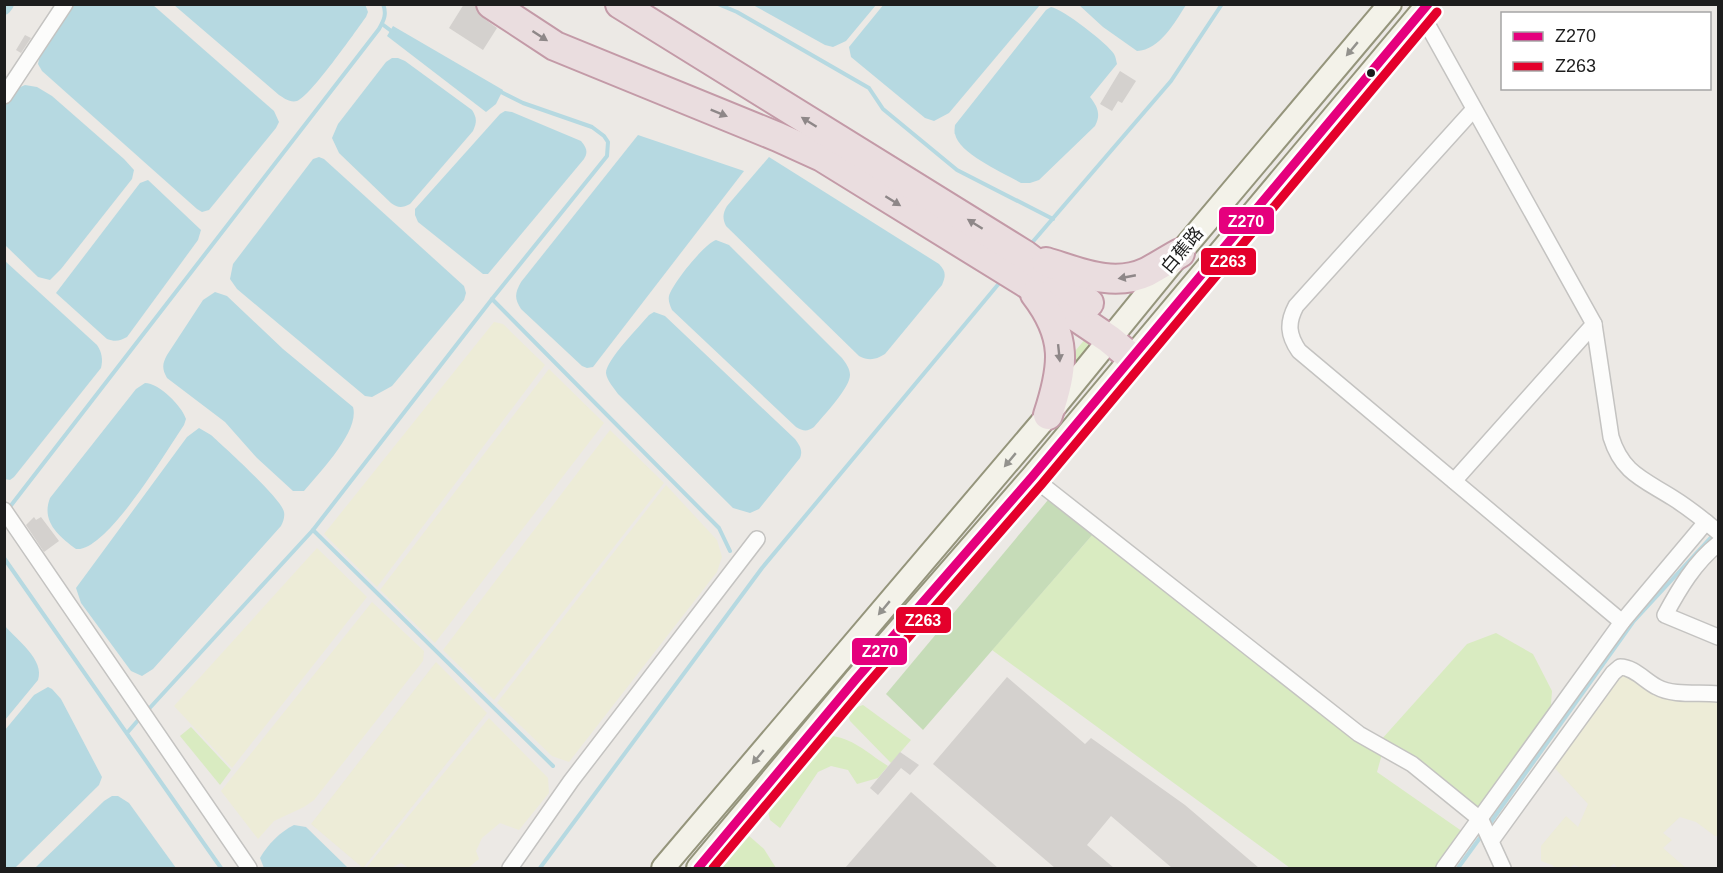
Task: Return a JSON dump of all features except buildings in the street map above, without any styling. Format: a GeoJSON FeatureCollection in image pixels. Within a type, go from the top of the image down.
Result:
{"type":"FeatureCollection","features":[{"type":"Feature","properties":{"kind":"highway"},"geometry":{"type":"LineString","coordinates":[[491,4],[555,46],[822,157],[1026,269],[1100,279],[1122,279],[1145,273],[1179,253]]}},
{"type":"Feature","properties":{"kind":"highway"},"geometry":{"type":"LineString","coordinates":[[620,4],[1026,269],[1137,352]]}},
{"type":"Feature","properties":{"kind":"highway"},"geometry":{"type":"LineString","coordinates":[[1026,269],[1056,329],[1061,358],[1058,383],[1048,415]]}},
{"type":"Feature","properties":{"kind":"main road","name":"白蕉路"},"geometry":{"type":"LineString","coordinates":[[663,868],[1048,415],[1179,253],[1390,4]]}},
{"type":"Feature","properties":{"kind":"main road"},"geometry":{"type":"LineString","coordinates":[[698,868],[856,679],[1032,477],[1424,9]]}},
{"type":"Feature","properties":{"kind":"street"},"geometry":{"type":"LineString","coordinates":[[4,96],[64,4]]}},
{"type":"Feature","properties":{"kind":"street"},"geometry":{"type":"LineString","coordinates":[[1424,9],[1474,109],[1594,324],[1611,437],[1623,465],[1635,475],[1674,498],[1719,532]]}},
{"type":"Feature","properties":{"kind":"street"},"geometry":{"type":"LineString","coordinates":[[1474,109],[1296,306],[1289,328],[1292,341],[1299,351],[1622,622]]}},
{"type":"Feature","properties":{"kind":"street"},"geometry":{"type":"LineString","coordinates":[[1454,481],[1594,324]]}},
{"type":"Feature","properties":{"kind":"street"},"geometry":{"type":"LineString","coordinates":[[1032,477],[1359,734],[1412,764],[1480,820],[1503,868]]}},
{"type":"Feature","properties":{"kind":"street"},"geometry":{"type":"LineString","coordinates":[[4,510],[249,868]]}},
{"type":"Feature","properties":{"kind":"street"},"geometry":{"type":"LineString","coordinates":[[1444,868],[1622,622],[1706,522]]}},
{"type":"Feature","properties":{"kind":"street"},"geometry":{"type":"LineString","coordinates":[[510,868],[571,781],[757,539]]}},
{"type":"Feature","properties":{"kind":"street"},"geometry":{"type":"LineString","coordinates":[[1719,544],[1706,554],[1679,589],[1665,615],[1719,637]]}},
{"type":"Feature","properties":{"kind":"street"},"geometry":{"type":"LineString","coordinates":[[1491,841],[1613,673],[1620,668],[1629,669],[1657,688],[1668,692],[1719,694]]}},
{"type":"Feature","properties":{"kind":"green space"},"geometry":{"type":"Polygon","coordinates":[[[494,322],[503,324],[545,365],[377,587],[324,534],[494,322]]]}},
{"type":"Feature","properties":{"kind":"green space"},"geometry":{"type":"Polygon","coordinates":[[[1086,338],[1094,345],[1078,364],[1074,361],[1076,350],[1086,338]]]}},
{"type":"Feature","properties":{"kind":"green space"},"geometry":{"type":"Polygon","coordinates":[[[549,369],[604,423],[435,643],[380,590],[549,369]]]}},
{"type":"Feature","properties":{"kind":"green space"},"geometry":{"type":"Polygon","coordinates":[[[610,430],[664,483],[494,700],[443,650],[610,430]]]}},
{"type":"Feature","properties":{"kind":"green space"},"geometry":{"type":"Polygon","coordinates":[[[666,485],[717,540],[722,557],[717,572],[569,762],[552,756],[497,703],[666,485]]]}},
{"type":"Feature","properties":{"kind":"green space"},"geometry":{"type":"Polygon","coordinates":[[[1048,500],[1094,533],[923,730],[886,694],[1048,500]]]}},
{"type":"Feature","properties":{"kind":"green space"},"geometry":{"type":"Polygon","coordinates":[[[1094,533],[1382,754],[1377,772],[1466,834],[1439,868],[1290,868],[992,650],[1094,533]]]}},
{"type":"Feature","properties":{"kind":"green space"},"geometry":{"type":"Polygon","coordinates":[[[317,548],[367,597],[232,768],[174,706],[317,548]]]}},
{"type":"Feature","properties":{"kind":"green space"},"geometry":{"type":"Polygon","coordinates":[[[372,602],[424,651],[423,661],[314,800],[274,821],[258,839],[221,791],[372,602]]]}},
{"type":"Feature","properties":{"kind":"green space"},"geometry":{"type":"Polygon","coordinates":[[[1496,633],[1533,654],[1552,691],[1550,718],[1484,805],[1477,806],[1468,803],[1381,740],[1467,644],[1496,633]]]}},
{"type":"Feature","properties":{"kind":"green space"},"geometry":{"type":"Polygon","coordinates":[[[436,662],[487,713],[363,868],[311,824],[436,662]]]}},
{"type":"Feature","properties":{"kind":"green space"},"geometry":{"type":"Polygon","coordinates":[[[1621,675],[1628,675],[1682,699],[1718,701],[1718,836],[1696,822],[1680,817],[1663,833],[1672,840],[1663,848],[1686,868],[1618,868],[1614,864],[1608,868],[1582,868],[1574,865],[1569,868],[1556,868],[1541,861],[1541,846],[1566,816],[1578,827],[1588,804],[1551,764],[1621,675]]]}},
{"type":"Feature","properties":{"kind":"green space"},"geometry":{"type":"Polygon","coordinates":[[[863,705],[911,740],[891,763],[850,721],[848,715],[851,709],[863,705]]]}},
{"type":"Feature","properties":{"kind":"green space"},"geometry":{"type":"Polygon","coordinates":[[[489,718],[548,778],[549,793],[519,830],[500,823],[482,838],[476,851],[479,859],[468,868],[409,868],[401,863],[391,868],[366,868],[489,718]]]}},
{"type":"Feature","properties":{"kind":"green space"},"geometry":{"type":"Polygon","coordinates":[[[191,727],[231,770],[220,785],[180,736],[191,727]]]}},
{"type":"Feature","properties":{"kind":"green space"},"geometry":{"type":"Polygon","coordinates":[[[830,736],[861,747],[888,766],[878,778],[857,784],[848,770],[831,766],[818,772],[780,828],[770,820],[768,811],[830,736]]]}},
{"type":"Feature","properties":{"kind":"green space"},"geometry":{"type":"Polygon","coordinates":[[[748,835],[764,849],[776,868],[719,868],[748,835]]]}},
{"type":"Feature","properties":{"kind":"water"},"geometry":{"type":"Polygon","coordinates":[[[365,4],[368,12],[366,17],[312,88],[297,101],[287,100],[279,95],[174,5],[365,4]]]}},
{"type":"Feature","properties":{"kind":"water"},"geometry":{"type":"Polygon","coordinates":[[[884,4],[1040,5],[949,113],[934,121],[925,118],[851,57],[849,47],[884,4]]]}},
{"type":"Feature","properties":{"kind":"water"},"geometry":{"type":"Polygon","coordinates":[[[72,5],[153,5],[274,111],[279,122],[276,128],[209,210],[202,212],[197,209],[42,71],[38,64],[41,50],[72,5]]]}},
{"type":"Feature","properties":{"kind":"water"},"geometry":{"type":"Polygon","coordinates":[[[753,5],[876,5],[846,41],[833,47],[825,45],[753,5]]]}},
{"type":"Feature","properties":{"kind":"water"},"geometry":{"type":"Polygon","coordinates":[[[1079,5],[1186,5],[1172,27],[1160,40],[1153,46],[1137,51],[1103,27],[1079,5]]]}},
{"type":"Feature","properties":{"kind":"water"},"geometry":{"type":"Polygon","coordinates":[[[1051,7],[1075,20],[1103,43],[1114,54],[1117,64],[1090,97],[1098,111],[1095,126],[1039,180],[1021,183],[973,156],[965,149],[955,134],[955,125],[1046,10],[1051,7]]]}},
{"type":"Feature","properties":{"kind":"water"},"geometry":{"type":"Polygon","coordinates":[[[393,26],[503,90],[496,104],[486,112],[387,36],[393,26]]]}},
{"type":"Feature","properties":{"kind":"water"},"geometry":{"type":"Polygon","coordinates":[[[392,58],[405,61],[472,110],[476,120],[473,131],[410,204],[402,207],[391,203],[339,153],[332,138],[338,124],[386,62],[392,58]]]}},
{"type":"Feature","properties":{"kind":"water"},"geometry":{"type":"Polygon","coordinates":[[[25,85],[37,87],[52,96],[134,170],[132,179],[50,280],[38,277],[5,245],[5,106],[18,88],[25,85]]]}},
{"type":"Feature","properties":{"kind":"water"},"geometry":{"type":"Polygon","coordinates":[[[505,111],[581,141],[586,152],[584,159],[488,274],[483,274],[418,222],[415,209],[505,111]]]}},
{"type":"Feature","properties":{"kind":"water"},"geometry":{"type":"Polygon","coordinates":[[[638,135],[744,171],[593,367],[587,368],[582,366],[521,309],[516,299],[517,292],[521,282],[638,135]]]}},
{"type":"Feature","properties":{"kind":"water"},"geometry":{"type":"Polygon","coordinates":[[[319,157],[324,159],[464,286],[466,293],[464,300],[392,386],[372,397],[365,396],[237,289],[230,279],[233,264],[313,159],[319,157]]]}},
{"type":"Feature","properties":{"kind":"water"},"geometry":{"type":"Polygon","coordinates":[[[769,157],[939,264],[943,269],[945,276],[942,285],[885,354],[878,358],[866,359],[859,356],[726,226],[724,216],[727,206],[769,157]]]}},
{"type":"Feature","properties":{"kind":"water"},"geometry":{"type":"Polygon","coordinates":[[[148,180],[201,230],[198,240],[127,337],[117,341],[110,340],[56,293],[140,183],[148,180]]]}},
{"type":"Feature","properties":{"kind":"water"},"geometry":{"type":"Polygon","coordinates":[[[716,240],[729,245],[848,366],[850,375],[846,387],[812,429],[805,430],[796,427],[672,310],[669,296],[676,282],[697,256],[716,240]]]}},
{"type":"Feature","properties":{"kind":"water"},"geometry":{"type":"Polygon","coordinates":[[[5,261],[97,345],[102,359],[101,368],[10,480],[4,479],[5,261]]]}},
{"type":"Feature","properties":{"kind":"water"},"geometry":{"type":"Polygon","coordinates":[[[215,292],[227,296],[283,349],[353,407],[354,417],[345,439],[304,491],[293,491],[257,458],[225,422],[165,375],[163,366],[167,355],[203,300],[215,292]]]}},
{"type":"Feature","properties":{"kind":"water"},"geometry":{"type":"Polygon","coordinates":[[[654,312],[665,316],[800,446],[800,458],[759,509],[750,513],[733,508],[618,394],[609,382],[606,373],[611,360],[654,312]]]}},
{"type":"Feature","properties":{"kind":"water"},"geometry":{"type":"Polygon","coordinates":[[[145,383],[157,387],[175,402],[186,419],[184,425],[119,518],[89,546],[76,549],[53,527],[48,514],[50,498],[136,389],[145,383]]]}},
{"type":"Feature","properties":{"kind":"water"},"geometry":{"type":"Polygon","coordinates":[[[199,428],[211,435],[274,496],[281,505],[284,519],[281,526],[153,669],[142,676],[131,671],[81,603],[76,588],[187,437],[199,428]]]}},
{"type":"Feature","properties":{"kind":"water"},"geometry":{"type":"Polygon","coordinates":[[[5,626],[29,651],[39,673],[38,680],[5,720],[5,626]]]}},
{"type":"Feature","properties":{"kind":"water"},"geometry":{"type":"Polygon","coordinates":[[[48,687],[61,699],[102,777],[99,785],[15,868],[5,868],[5,730],[34,695],[48,687]]]}},
{"type":"Feature","properties":{"kind":"water"},"geometry":{"type":"Polygon","coordinates":[[[112,796],[118,796],[129,803],[176,868],[35,868],[104,801],[112,796]]]}},
{"type":"Feature","properties":{"kind":"water"},"geometry":{"type":"Polygon","coordinates":[[[294,825],[306,827],[348,868],[264,868],[260,858],[263,853],[279,835],[294,825]]]}},
{"type":"Feature","properties":{"kind":"waterway"},"geometry":{"type":"LineString","coordinates":[[4,8],[7,4]]}},
{"type":"Feature","properties":{"kind":"waterway"},"geometry":{"type":"LineString","coordinates":[[9,508],[379,29],[385,11],[383,4]]}},
{"type":"Feature","properties":{"kind":"waterway"},"geometry":{"type":"LineString","coordinates":[[718,4],[737,12],[869,88],[883,109],[957,170],[1053,219]]}},
{"type":"Feature","properties":{"kind":"waterway"},"geometry":{"type":"LineString","coordinates":[[1030,245],[1171,81],[1222,4]]}},
{"type":"Feature","properties":{"kind":"waterway"},"geometry":{"type":"LineString","coordinates":[[382,24],[394,33]]}},
{"type":"Feature","properties":{"kind":"waterway"},"geometry":{"type":"LineString","coordinates":[[147,711],[313,530],[492,299],[607,156],[608,142],[592,127],[523,103],[499,91]]}},
{"type":"Feature","properties":{"kind":"waterway"},"geometry":{"type":"LineString","coordinates":[[540,868],[762,568],[1001,281]]}},
{"type":"Feature","properties":{"kind":"waterway"},"geometry":{"type":"LineString","coordinates":[[492,299],[719,528],[730,551]]}},
{"type":"Feature","properties":{"kind":"waterway"},"geometry":{"type":"LineString","coordinates":[[313,530],[553,766]]}},
{"type":"Feature","properties":{"kind":"waterway"},"geometry":{"type":"LineString","coordinates":[[1488,826],[1633,622],[1714,534]]}},
{"type":"Feature","properties":{"kind":"waterway"},"geometry":{"type":"LineString","coordinates":[[4,558],[221,868]]}},
{"type":"Feature","properties":{"kind":"waterway"},"geometry":{"type":"LineString","coordinates":[[127,733],[140,718]]}},
{"type":"Feature","properties":{"kind":"waterway"},"geometry":{"type":"LineString","coordinates":[[1458,868],[1482,835]]}},
{"type":"Feature","properties":{"kind":"transit line","name":"Z270"},"geometry":{"type":"LineString","coordinates":[[698,868],[856,679],[1032,477],[1428,4]]}},
{"type":"Feature","properties":{"kind":"transit line","name":"Z263"},"geometry":{"type":"LineString","coordinates":[[713,868],[865,687],[1041,485],[1437,12]]}}]}
